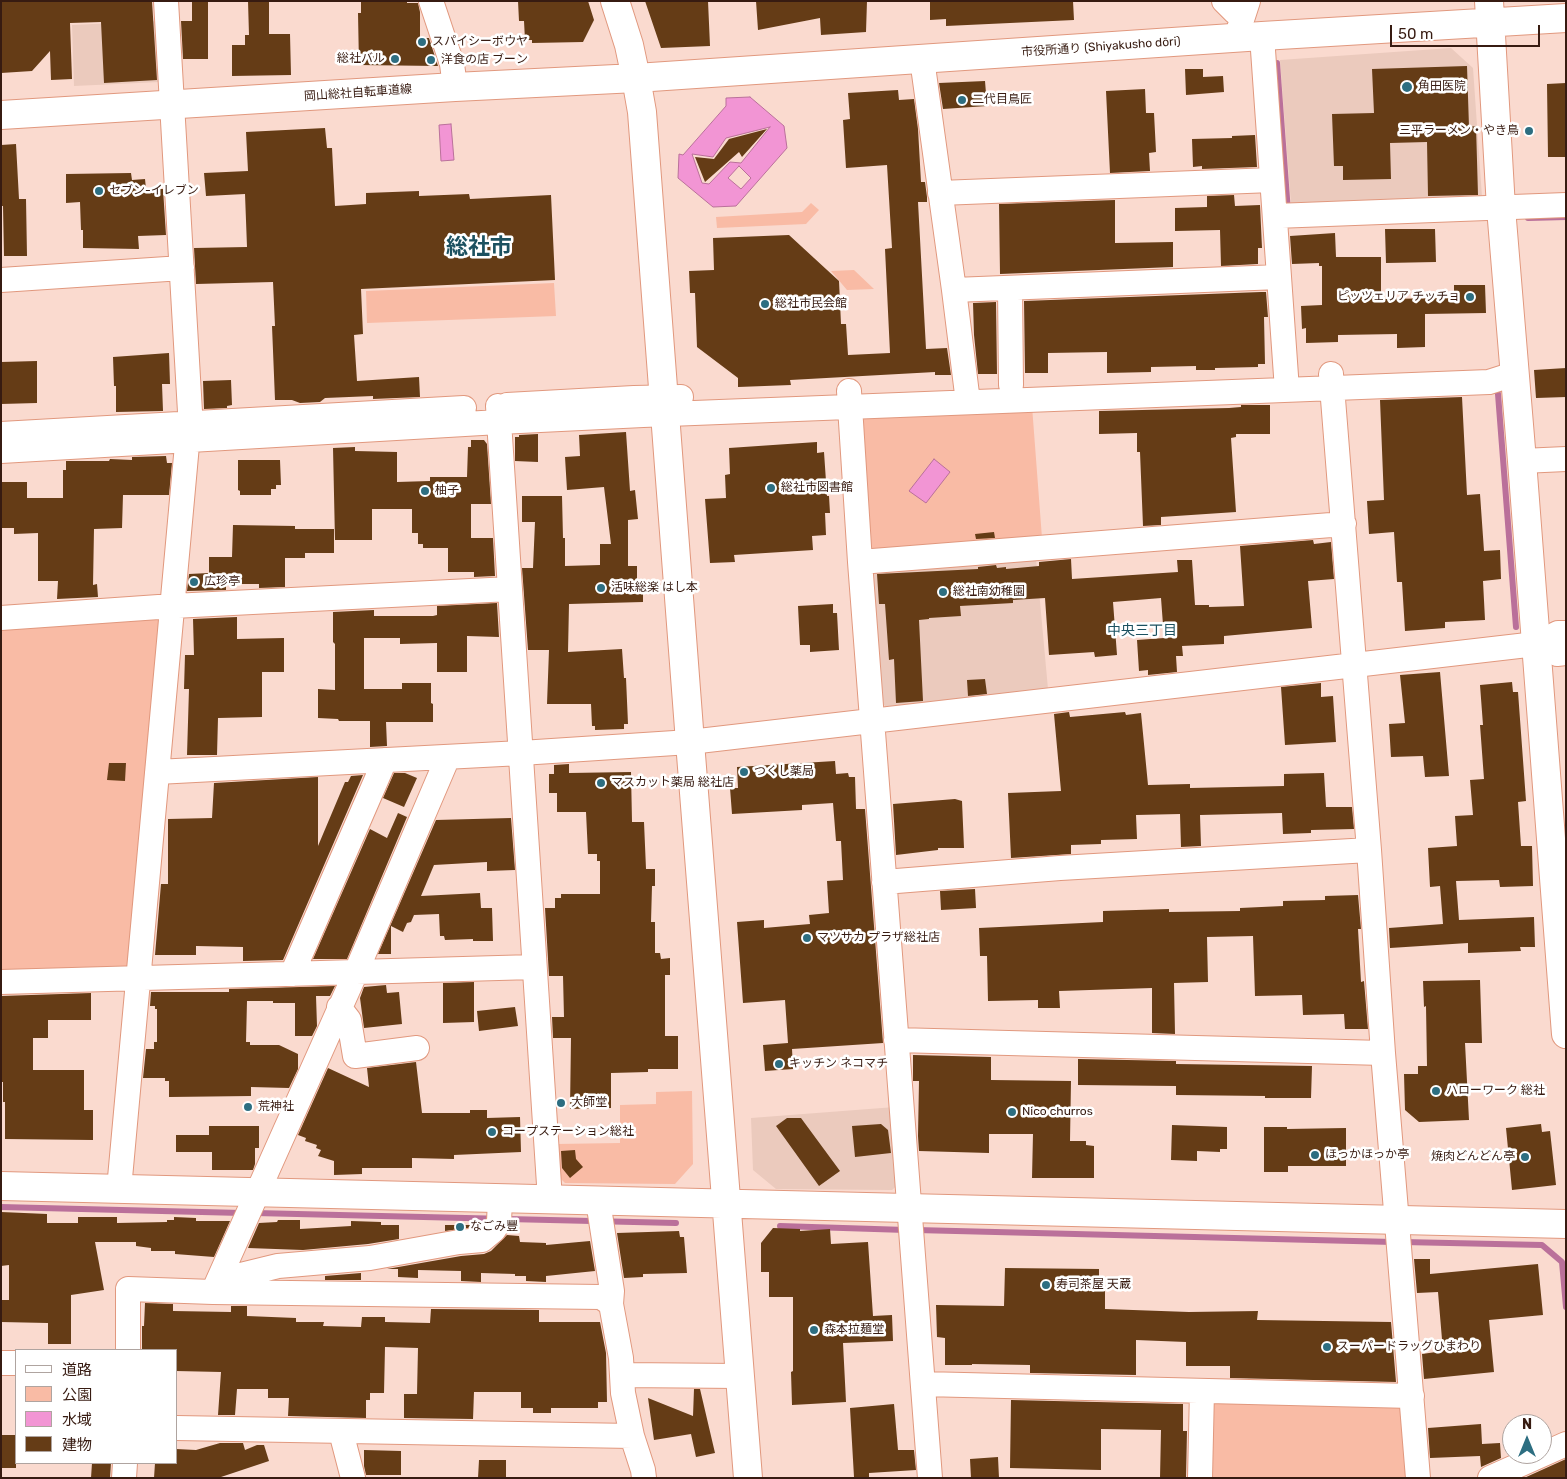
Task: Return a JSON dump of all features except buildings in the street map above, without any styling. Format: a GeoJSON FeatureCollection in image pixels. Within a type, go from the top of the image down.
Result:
{"type":"FeatureCollection","features":[{"type":"Feature","properties":{"kind":"street"},"geometry":{"type":"LineString","coordinates":[[119,1189],[190,412],[166,1]]}},
{"type":"Feature","properties":{"kind":"street"},"geometry":{"type":"LineString","coordinates":[[431,1],[452,64],[455,87]]}},
{"type":"Feature","properties":{"kind":"street"},"geometry":{"type":"LineString","coordinates":[[615,1],[629,46],[642,112],[748,1478]]}},
{"type":"Feature","properties":{"kind":"street"},"geometry":{"type":"LineString","coordinates":[[1489,12],[1501,208],[1566,1034]]}},
{"type":"Feature","properties":{"kind":"street","name":"市役所通り (Shiyakusho dōri)"},"geometry":{"type":"LineString","coordinates":[[636,78],[922,59],[1240,15],[1489,12],[1566,18]]}},
{"type":"Feature","properties":{"kind":"street"},"geometry":{"type":"LineString","coordinates":[[1240,15],[1272,180],[1284,216],[1279,277],[1286,382]]}},
{"type":"Feature","properties":{"kind":"street"},"geometry":{"type":"LineString","coordinates":[[922,59],[967,394]]}},
{"type":"Feature","properties":{"kind":"street","name":"岡山総社自転車道線"},"geometry":{"type":"LineString","coordinates":[[1,115],[455,87],[636,78]]}},
{"type":"Feature","properties":{"kind":"street"},"geometry":{"type":"LineString","coordinates":[[940,193],[1272,180]]}},
{"type":"Feature","properties":{"kind":"street"},"geometry":{"type":"LineString","coordinates":[[1284,216],[1566,205]]}},
{"type":"Feature","properties":{"kind":"street"},"geometry":{"type":"LineString","coordinates":[[1,280],[182,268]]}},
{"type":"Feature","properties":{"kind":"street"},"geometry":{"type":"LineString","coordinates":[[954,290],[1279,277]]}},
{"type":"Feature","properties":{"kind":"street"},"geometry":{"type":"LineString","coordinates":[[1010,288],[1011,384]]}},
{"type":"Feature","properties":{"kind":"street"},"geometry":{"type":"LineString","coordinates":[[1,434],[189,432],[664,406],[1332,380],[1488,366],[1514,374]]}},
{"type":"Feature","properties":{"kind":"street"},"geometry":{"type":"LineString","coordinates":[[1332,380],[1370,850],[1383,1053],[1418,1478]]}},
{"type":"Feature","properties":{"kind":"street"},"geometry":{"type":"LineString","coordinates":[[967,394],[1011,384],[1286,382]]}},
{"type":"Feature","properties":{"kind":"street"},"geometry":{"type":"LineString","coordinates":[[849,398],[930,1478]]}},
{"type":"Feature","properties":{"kind":"street"},"geometry":{"type":"LineString","coordinates":[[499,414],[550,1200]]}},
{"type":"Feature","properties":{"kind":"street"},"geometry":{"type":"LineString","coordinates":[[1,452],[189,432]]}},
{"type":"Feature","properties":{"kind":"street"},"geometry":{"type":"LineString","coordinates":[[1522,461],[1566,459]]}},
{"type":"Feature","properties":{"kind":"street"},"geometry":{"type":"LineString","coordinates":[[860,562],[1344,524]]}},
{"type":"Feature","properties":{"kind":"street"},"geometry":{"type":"LineString","coordinates":[[1,618],[173,606],[510,589]]}},
{"type":"Feature","properties":{"kind":"street"},"geometry":{"type":"LineString","coordinates":[[157,772],[521,754],[690,742],[1536,644],[1558,633],[1566,633]]}},
{"type":"Feature","properties":{"kind":"street"},"geometry":{"type":"LineString","coordinates":[[1536,644],[1557,654],[1566,653]]}},
{"type":"Feature","properties":{"kind":"street"},"geometry":{"type":"LineString","coordinates":[[213,1292],[339,1006],[356,972],[448,757]]}},
{"type":"Feature","properties":{"kind":"street"},"geometry":{"type":"LineString","coordinates":[[292,974],[385,760]]}},
{"type":"Feature","properties":{"kind":"street"},"geometry":{"type":"LineString","coordinates":[[884,882],[1069,868],[1370,850]]}},
{"type":"Feature","properties":{"kind":"street"},"geometry":{"type":"LineString","coordinates":[[1,982],[534,967]]}},
{"type":"Feature","properties":{"kind":"street"},"geometry":{"type":"LineString","coordinates":[[339,1006],[349,1020],[355,1056],[417,1048]]}},
{"type":"Feature","properties":{"kind":"street"},"geometry":{"type":"LineString","coordinates":[[896,1040],[1383,1053]]}},
{"type":"Feature","properties":{"kind":"street"},"geometry":{"type":"LineString","coordinates":[[1,1186],[119,1189],[252,1207],[499,1212],[550,1200],[600,1215],[726,1204],[910,1223],[1398,1234],[1566,1224]]}},
{"type":"Feature","properties":{"kind":"street"},"geometry":{"type":"LineString","coordinates":[[213,1292],[233,1276],[278,1266],[370,1258],[458,1242],[482,1240],[494,1230],[499,1212]]}},
{"type":"Feature","properties":{"kind":"street"},"geometry":{"type":"LineString","coordinates":[[600,1215],[612,1291],[611,1304],[621,1358],[624,1393],[632,1436],[644,1478]]}},
{"type":"Feature","properties":{"kind":"street"},"geometry":{"type":"LineString","coordinates":[[128,1349],[128,1289],[213,1292],[601,1297],[611,1304]]}},
{"type":"Feature","properties":{"kind":"street"},"geometry":{"type":"LineString","coordinates":[[1,1362],[15,1363]]}},
{"type":"Feature","properties":{"kind":"street"},"geometry":{"type":"LineString","coordinates":[[622,1375],[740,1376]]}},
{"type":"Feature","properties":{"kind":"street"},"geometry":{"type":"LineString","coordinates":[[923,1384],[1412,1396]]}},
{"type":"Feature","properties":{"kind":"street"},"geometry":{"type":"LineString","coordinates":[[1200,1478],[1202,1391]]}},
{"type":"Feature","properties":{"kind":"street"},"geometry":{"type":"LineString","coordinates":[[178,1428],[632,1436]]}},
{"type":"Feature","properties":{"kind":"street"},"geometry":{"type":"LineString","coordinates":[[341,1432],[353,1478]]}},
{"type":"Feature","properties":{"kind":"street"},"geometry":{"type":"LineString","coordinates":[[1490,1478],[1566,1444]]}},
{"type":"Feature","properties":{"kind":"street"},"geometry":{"type":"LineString","coordinates":[[124,1478],[125,1464]]}},
{"type":"Feature","properties":{"kind":"shaded area"},"geometry":{"type":"Polygon","coordinates":[[[157,21],[160,82],[74,86],[72,25],[157,21]]]}},
{"type":"Feature","properties":{"kind":"shaded area"},"geometry":{"type":"Polygon","coordinates":[[[1451,48],[1473,68],[1482,197],[1291,204],[1280,60],[1451,48]]]}},
{"type":"Feature","properties":{"kind":"shaded area"},"geometry":{"type":"Polygon","coordinates":[[[1036,558],[1048,689],[887,708],[879,700],[869,578],[877,567],[1036,558]]]}},
{"type":"Feature","properties":{"kind":"shaded area"},"geometry":{"type":"Polygon","coordinates":[[[895,1107],[899,1184],[892,1190],[776,1189],[753,1170],[751,1118],[895,1107]]]}},
{"type":"Feature","properties":{"kind":"green space"},"geometry":{"type":"Polygon","coordinates":[[[811,203],[819,210],[806,224],[717,228],[716,217],[802,212],[811,203]]]}},
{"type":"Feature","properties":{"kind":"green space"},"geometry":{"type":"Polygon","coordinates":[[[854,270],[874,289],[847,290],[831,271],[854,270]]]}},
{"type":"Feature","properties":{"kind":"green space"},"geometry":{"type":"Polygon","coordinates":[[[554,283],[556,316],[367,323],[366,291],[554,283]]]}},
{"type":"Feature","properties":{"kind":"green space"},"geometry":{"type":"Polygon","coordinates":[[[1032,406],[1042,538],[873,551],[867,544],[857,420],[867,410],[1032,406]]]}},
{"type":"Feature","properties":{"kind":"green space"},"geometry":{"type":"Polygon","coordinates":[[[157,619],[162,624],[133,961],[124,969],[1,970],[1,628],[157,619]]]}},
{"type":"Feature","properties":{"kind":"green space"},"geometry":{"type":"Polygon","coordinates":[[[692,1091],[693,1164],[675,1184],[565,1183],[556,1174],[556,1144],[620,1143],[620,1105],[656,1104],[656,1092],[692,1091]]]}},
{"type":"Feature","properties":{"kind":"green space"},"geometry":{"type":"Polygon","coordinates":[[[1213,1399],[1397,1403],[1405,1410],[1411,1478],[1204,1478],[1213,1399]]]}},
{"type":"Feature","properties":{"kind":"water"},"geometry":{"type":"Polygon","coordinates":[[[750,97],[784,126],[787,148],[736,206],[713,207],[678,178],[679,154],[683,155],[726,106],[726,98],[750,97]],[[770,127],[726,138],[713,157],[692,154],[702,183],[709,184],[730,162],[741,163],[770,127]],[[739,166],[728,178],[741,189],[751,178],[739,166]]]}},
{"type":"Feature","properties":{"kind":"water"},"geometry":{"type":"Polygon","coordinates":[[[451,124],[454,160],[441,161],[439,125],[451,124]]]}},
{"type":"Feature","properties":{"kind":"water"},"geometry":{"type":"Polygon","coordinates":[[[934,459],[950,472],[926,503],[909,491],[934,459]]]}},
{"type":"Feature","properties":{"kind":"waterway"},"geometry":{"type":"LineString","coordinates":[[1277,63],[1288,212]]}},
{"type":"Feature","properties":{"kind":"waterway"},"geometry":{"type":"LineString","coordinates":[[1528,218],[1566,217]]}},
{"type":"Feature","properties":{"kind":"waterway"},"geometry":{"type":"LineString","coordinates":[[1498,394],[1516,627]]}},
{"type":"Feature","properties":{"kind":"waterway"},"geometry":{"type":"LineString","coordinates":[[1,1207],[242,1213]]}},
{"type":"Feature","properties":{"kind":"waterway"},"geometry":{"type":"LineString","coordinates":[[255,1213],[676,1223]]}},
{"type":"Feature","properties":{"kind":"waterway"},"geometry":{"type":"LineString","coordinates":[[780,1226],[906,1230]]}},
{"type":"Feature","properties":{"kind":"waterway"},"geometry":{"type":"LineString","coordinates":[[916,1230],[1393,1242]]}},
{"type":"Feature","properties":{"kind":"waterway"},"geometry":{"type":"LineString","coordinates":[[1403,1242],[1542,1245],[1562,1262],[1566,1307]]}},
{"type":"Feature","properties":{"kind":"place","name":"スパイシーボウヤ"},"geometry":{"type":"Point","coordinates":[422,42]}},
{"type":"Feature","properties":{"kind":"place","name":"総社バル"},"geometry":{"type":"Point","coordinates":[395,59]}},
{"type":"Feature","properties":{"kind":"place","name":"洋食の店 ブーン"},"geometry":{"type":"Point","coordinates":[431,60]}},
{"type":"Feature","properties":{"kind":"place","name":"角田医院"},"geometry":{"type":"Point","coordinates":[1407,87]}},
{"type":"Feature","properties":{"kind":"place","name":"二代目鳥匠"},"geometry":{"type":"Point","coordinates":[962,100]}},
{"type":"Feature","properties":{"kind":"place","name":"三平ラーメン・やき鳥"},"geometry":{"type":"Point","coordinates":[1529,131]}},
{"type":"Feature","properties":{"kind":"place","name":"セブン-イレブン"},"geometry":{"type":"Point","coordinates":[99,191]}},
{"type":"Feature","properties":{"kind":"place","name":"ピッツェリア チッチョ"},"geometry":{"type":"Point","coordinates":[1470,297]}},
{"type":"Feature","properties":{"kind":"place","name":"総社市民会館"},"geometry":{"type":"Point","coordinates":[765,304]}},
{"type":"Feature","properties":{"kind":"place","name":"総社市図書館"},"geometry":{"type":"Point","coordinates":[771,488]}},
{"type":"Feature","properties":{"kind":"place","name":"柚子"},"geometry":{"type":"Point","coordinates":[425,491]}},
{"type":"Feature","properties":{"kind":"place","name":"広珍亭"},"geometry":{"type":"Point","coordinates":[194,582]}},
{"type":"Feature","properties":{"kind":"place","name":"活味総楽 はし本"},"geometry":{"type":"Point","coordinates":[601,588]}},
{"type":"Feature","properties":{"kind":"place","name":"総社南幼稚園"},"geometry":{"type":"Point","coordinates":[943,592]}},
{"type":"Feature","properties":{"kind":"place","name":"つくし薬局"},"geometry":{"type":"Point","coordinates":[744,772]}},
{"type":"Feature","properties":{"kind":"place","name":"マスカット薬局 総社店"},"geometry":{"type":"Point","coordinates":[601,783]}},
{"type":"Feature","properties":{"kind":"place","name":"マツサカ プラザ総社店"},"geometry":{"type":"Point","coordinates":[807,938]}},
{"type":"Feature","properties":{"kind":"place","name":"キッチン ネコマチ"},"geometry":{"type":"Point","coordinates":[779,1064]}},
{"type":"Feature","properties":{"kind":"place","name":"ハローワーク 総社"},"geometry":{"type":"Point","coordinates":[1436,1091]}},
{"type":"Feature","properties":{"kind":"place","name":"大師堂"},"geometry":{"type":"Point","coordinates":[561,1103]}},
{"type":"Feature","properties":{"kind":"place","name":"荒神社"},"geometry":{"type":"Point","coordinates":[248,1107]}},
{"type":"Feature","properties":{"kind":"place","name":"Nico churros"},"geometry":{"type":"Point","coordinates":[1012,1112]}},
{"type":"Feature","properties":{"kind":"place","name":"コープステーション総社"},"geometry":{"type":"Point","coordinates":[492,1132]}},
{"type":"Feature","properties":{"kind":"place","name":"ほっかほっか亭"},"geometry":{"type":"Point","coordinates":[1315,1155]}},
{"type":"Feature","properties":{"kind":"place","name":"焼肉どんどん亭"},"geometry":{"type":"Point","coordinates":[1525,1157]}},
{"type":"Feature","properties":{"kind":"place","name":"なごみ豐"},"geometry":{"type":"Point","coordinates":[460,1227]}},
{"type":"Feature","properties":{"kind":"place","name":"寿司茶屋 天蔵"},"geometry":{"type":"Point","coordinates":[1046,1285]}},
{"type":"Feature","properties":{"kind":"place","name":"森本拉麺堂"},"geometry":{"type":"Point","coordinates":[814,1330]}},
{"type":"Feature","properties":{"kind":"place","name":"スーパードラッグひまわり"},"geometry":{"type":"Point","coordinates":[1327,1347]}},
{"type":"Feature","properties":{"kind":"district","name":"総社市"},"geometry":{"type":"Point","coordinates":[479,248]}},
{"type":"Feature","properties":{"kind":"district","name":"中央三丁目"},"geometry":{"type":"Point","coordinates":[1142,631]}}]}
